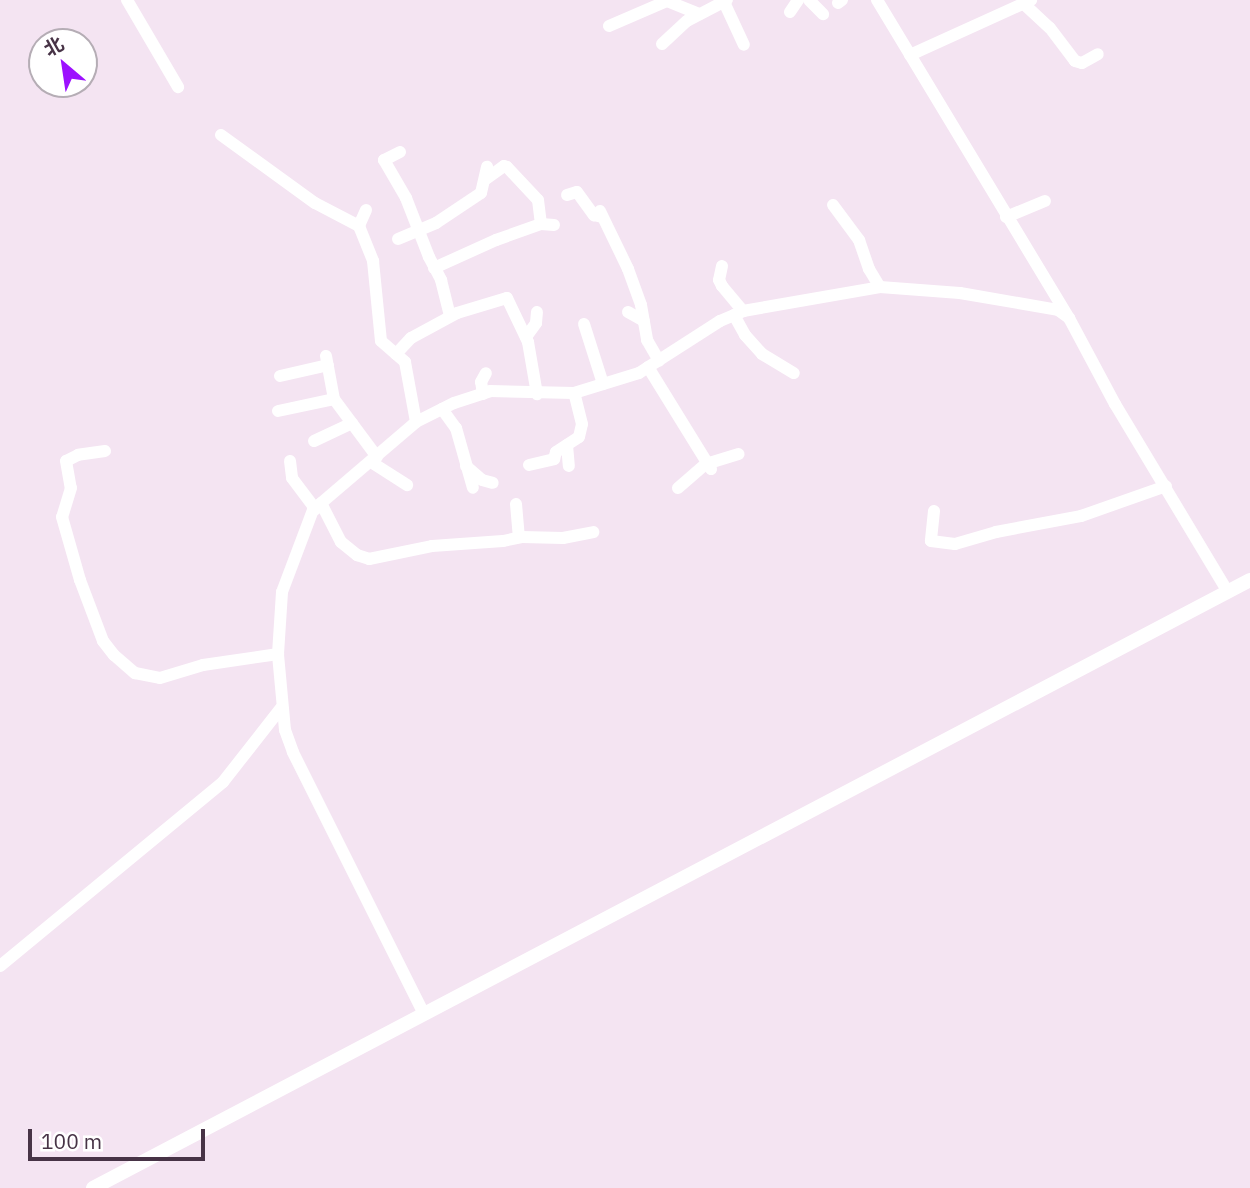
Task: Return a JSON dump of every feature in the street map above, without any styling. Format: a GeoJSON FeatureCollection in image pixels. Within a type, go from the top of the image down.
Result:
{"type":"FeatureCollection","features":[{"type":"Feature","properties":{"kind":"street"},"geometry":{"type":"LineString","coordinates":[[127,0],[178,87]]}},
{"type":"Feature","properties":{"kind":"street"},"geometry":{"type":"LineString","coordinates":[[790,12],[798,0]]}},
{"type":"Feature","properties":{"kind":"street"},"geometry":{"type":"LineString","coordinates":[[809,0],[823,14]]}},
{"type":"Feature","properties":{"kind":"street"},"geometry":{"type":"LineString","coordinates":[[877,0],[1069,318],[1115,404],[1228,592]]}},
{"type":"Feature","properties":{"kind":"street"},"geometry":{"type":"LineString","coordinates":[[609,26],[659,3],[672,1],[683,3],[700,14]]}},
{"type":"Feature","properties":{"kind":"street"},"geometry":{"type":"LineString","coordinates":[[662,44],[687,21],[725,1],[744,45]]}},
{"type":"Feature","properties":{"kind":"street"},"geometry":{"type":"LineString","coordinates":[[910,55],[970,25],[1028,2],[1075,61],[1082,63],[1098,54]]}},
{"type":"Feature","properties":{"kind":"street"},"geometry":{"type":"LineString","coordinates":[[683,3],[687,21]]}},
{"type":"Feature","properties":{"kind":"street"},"geometry":{"type":"LineString","coordinates":[[221,135],[315,204],[359,226],[373,261],[381,341],[396,354],[407,370],[416,422]]}},
{"type":"Feature","properties":{"kind":"street"},"geometry":{"type":"LineString","coordinates":[[400,152],[384,160],[406,198],[447,298],[450,316]]}},
{"type":"Feature","properties":{"kind":"street"},"geometry":{"type":"LineString","coordinates":[[398,239],[476,198],[484,189],[486,173],[508,167],[538,200],[548,225],[472,248],[435,268]]}},
{"type":"Feature","properties":{"kind":"street"},"geometry":{"type":"LineString","coordinates":[[567,194],[577,192],[594,215],[601,214],[628,269],[654,364],[709,466]]}},
{"type":"Feature","properties":{"kind":"street"},"geometry":{"type":"LineString","coordinates":[[1006,217],[1045,201]]}},
{"type":"Feature","properties":{"kind":"street"},"geometry":{"type":"LineString","coordinates":[[833,205],[859,240],[871,274],[880,287]]}},
{"type":"Feature","properties":{"kind":"street"},"geometry":{"type":"LineString","coordinates":[[359,226],[366,210]]}},
{"type":"Feature","properties":{"kind":"street"},"geometry":{"type":"LineString","coordinates":[[722,266],[719,280],[757,350],[775,365],[794,373]]}},
{"type":"Feature","properties":{"kind":"street"},"geometry":{"type":"LineString","coordinates":[[424,1014],[293,752],[281,708],[278,654],[282,592],[318,506],[416,422],[442,409],[483,394],[574,393],[603,384],[654,364],[739,313],[880,287],[960,293],[1058,310],[1069,318]]}},
{"type":"Feature","properties":{"kind":"street"},"geometry":{"type":"LineString","coordinates":[[396,354],[411,338],[465,308],[507,298],[526,337],[537,394]]}},
{"type":"Feature","properties":{"kind":"street"},"geometry":{"type":"LineString","coordinates":[[526,337],[536,323],[537,312]]}},
{"type":"Feature","properties":{"kind":"street"},"geometry":{"type":"LineString","coordinates":[[628,312],[644,321]]}},
{"type":"Feature","properties":{"kind":"street"},"geometry":{"type":"LineString","coordinates":[[584,324],[603,384]]}},
{"type":"Feature","properties":{"kind":"street"},"geometry":{"type":"LineString","coordinates":[[280,376],[327,360],[334,399],[374,460],[407,485]]}},
{"type":"Feature","properties":{"kind":"street"},"geometry":{"type":"LineString","coordinates":[[483,394],[481,382],[486,373]]}},
{"type":"Feature","properties":{"kind":"street"},"geometry":{"type":"LineString","coordinates":[[530,465],[554,459],[556,452],[582,430],[574,393]]}},
{"type":"Feature","properties":{"kind":"street"},"geometry":{"type":"LineString","coordinates":[[278,411],[334,399]]}},
{"type":"Feature","properties":{"kind":"street"},"geometry":{"type":"LineString","coordinates":[[442,409],[456,428],[473,488]]}},
{"type":"Feature","properties":{"kind":"street"},"geometry":{"type":"LineString","coordinates":[[314,441],[352,424]]}},
{"type":"Feature","properties":{"kind":"street"},"geometry":{"type":"LineString","coordinates":[[567,445],[569,466]]}},
{"type":"Feature","properties":{"kind":"street"},"geometry":{"type":"LineString","coordinates":[[104,451],[78,455],[66,461],[71,488],[62,517],[80,580],[103,641],[114,655],[135,673],[160,678],[203,665],[278,654]]}},
{"type":"Feature","properties":{"kind":"street"},"geometry":{"type":"LineString","coordinates":[[678,488],[709,466],[737,454]]}},
{"type":"Feature","properties":{"kind":"street"},"geometry":{"type":"LineString","coordinates":[[290,461],[292,478],[318,506],[341,541],[363,558],[432,546],[519,537],[563,538],[593,533]]}},
{"type":"Feature","properties":{"kind":"street"},"geometry":{"type":"LineString","coordinates":[[466,466],[482,480],[493,483]]}},
{"type":"Feature","properties":{"kind":"street"},"geometry":{"type":"LineString","coordinates":[[934,511],[931,541],[955,544],[996,532],[1082,516],[1166,486]]}},
{"type":"Feature","properties":{"kind":"street"},"geometry":{"type":"LineString","coordinates":[[516,504],[519,537]]}},
{"type":"Feature","properties":{"kind":"street"},"geometry":{"type":"LineString","coordinates":[[93,1188],[1250,580]]}},
{"type":"Feature","properties":{"kind":"street"},"geometry":{"type":"LineString","coordinates":[[0,967],[223,782],[281,708]]}}]}
